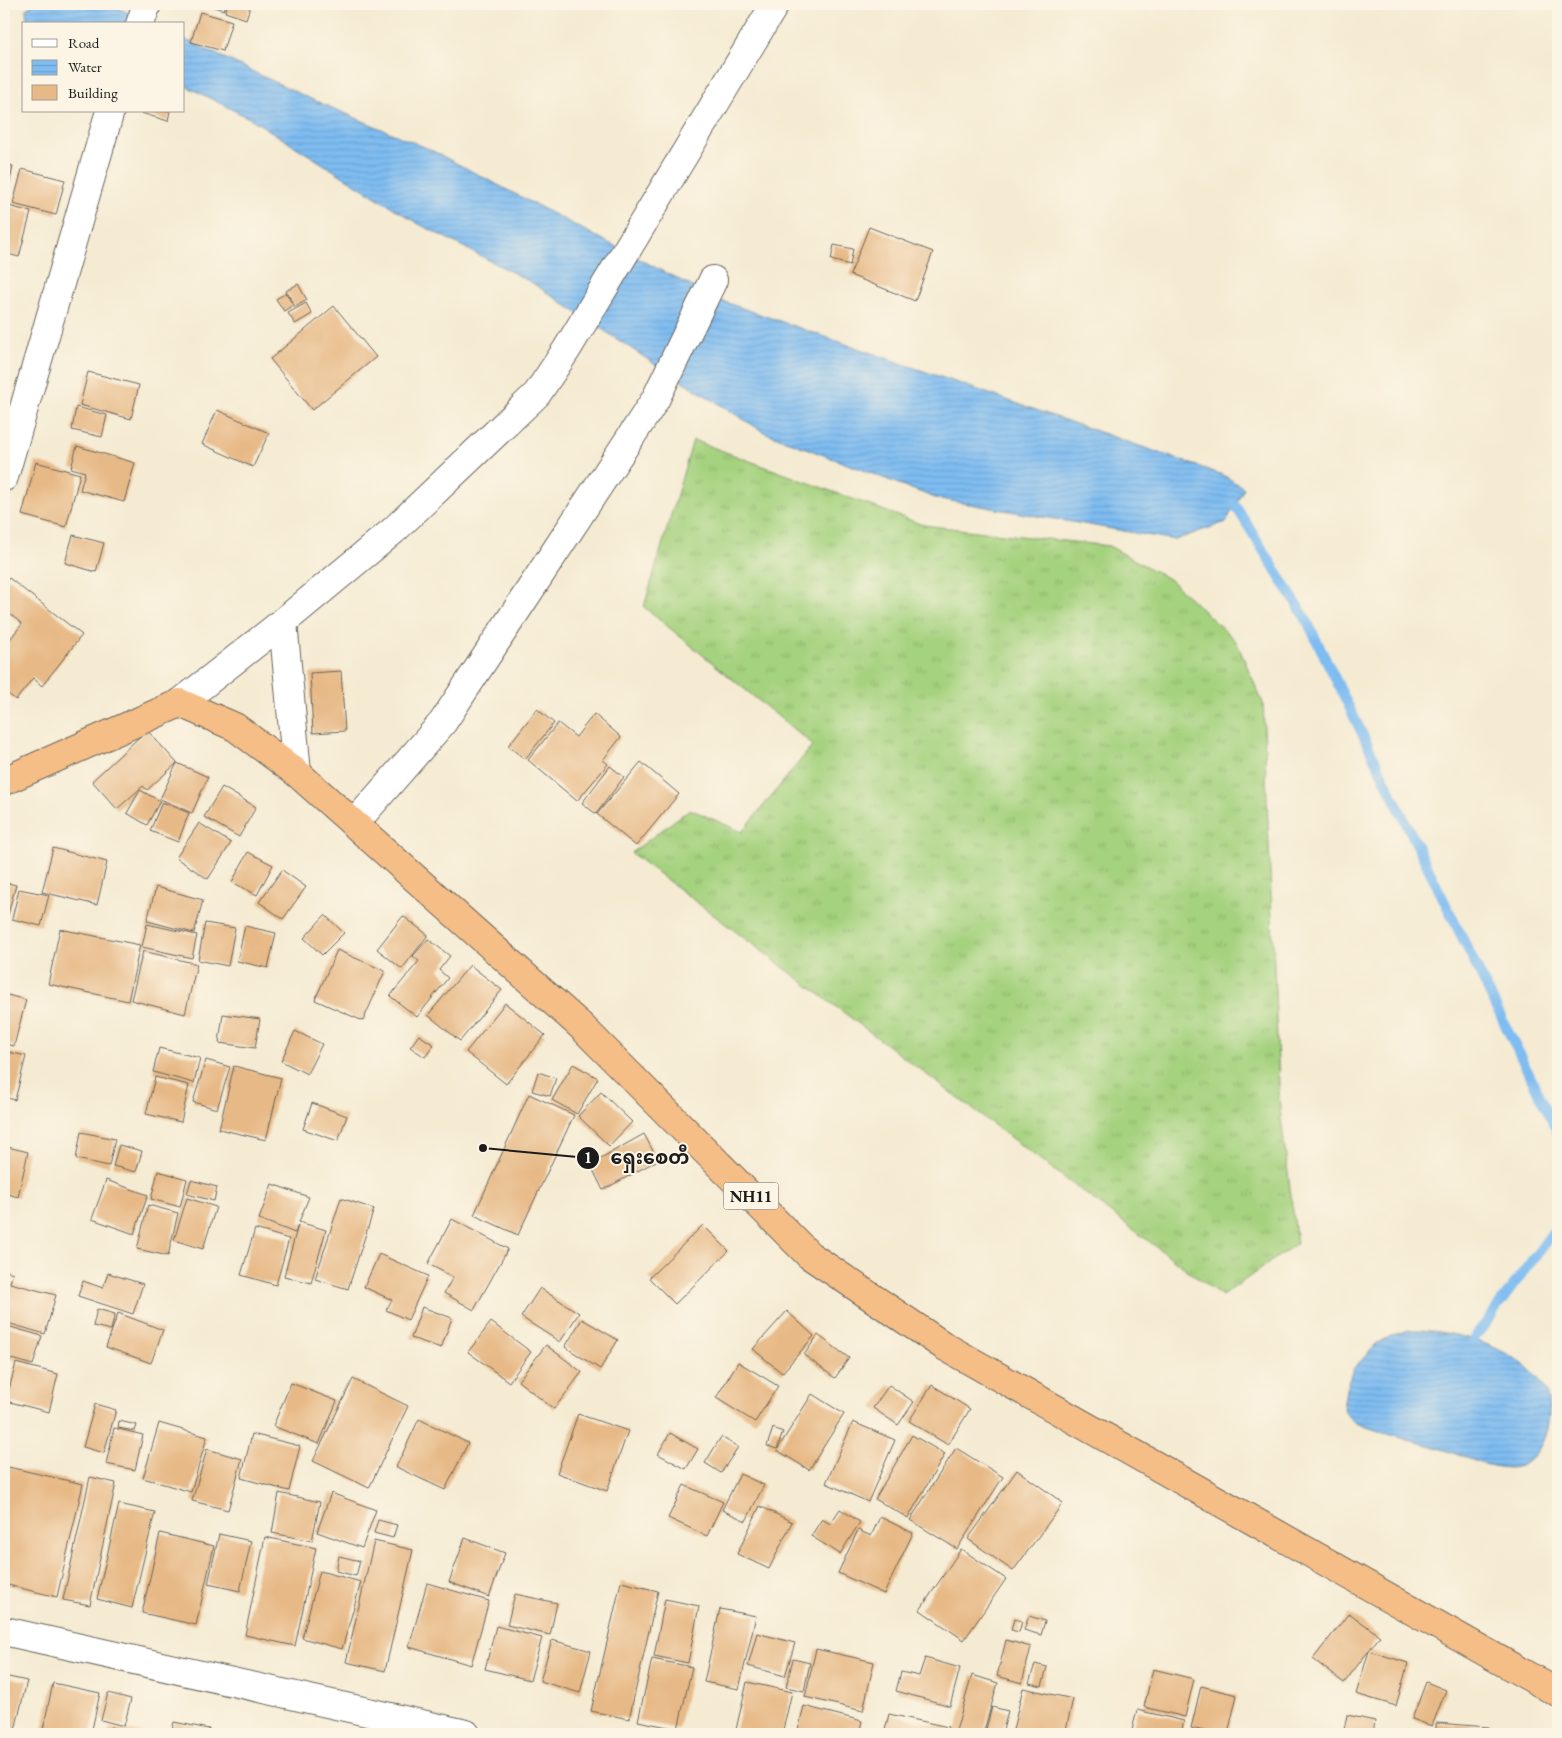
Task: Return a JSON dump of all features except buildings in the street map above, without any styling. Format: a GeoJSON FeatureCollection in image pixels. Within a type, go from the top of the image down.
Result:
{"type":"FeatureCollection","features":[{"type":"Feature","properties":{"kind":"highway","name":"NH11"},"geometry":{"type":"LineString","coordinates":[[180,703],[235,727],[297,773],[582,1026],[809,1255],[944,1346],[1558,1693]]}},
{"type":"Feature","properties":{"kind":"highway"},"geometry":{"type":"LineString","coordinates":[[4,781],[180,703]]}},
{"type":"Feature","properties":{"kind":"street"},"geometry":{"type":"LineString","coordinates":[[141,22],[147,4]]}},
{"type":"Feature","properties":{"kind":"street"},"geometry":{"type":"LineString","coordinates":[[180,703],[283,622],[394,530],[537,394],[567,349],[770,12]]}},
{"type":"Feature","properties":{"kind":"street"},"geometry":{"type":"LineString","coordinates":[[4,477],[110,112]]}},
{"type":"Feature","properties":{"kind":"street"},"geometry":{"type":"LineString","coordinates":[[354,824],[443,722],[655,400],[713,280]]}},
{"type":"Feature","properties":{"kind":"street"},"geometry":{"type":"LineString","coordinates":[[283,622],[297,773]]}},
{"type":"Feature","properties":{"kind":"street"},"geometry":{"type":"LineString","coordinates":[[4,1631],[466,1734]]}},
{"type":"Feature","properties":{"kind":"green space"},"geometry":{"type":"Polygon","coordinates":[[[693,440],[923,525],[1109,546],[1169,579],[1236,641],[1263,703],[1280,1110],[1297,1243],[1222,1296],[631,853],[690,809],[742,832],[813,745],[644,607],[693,440]]]}},
{"type":"Feature","properties":{"kind":"water"},"geometry":{"type":"Polygon","coordinates":[[[34,4],[110,4],[147,22],[27,22],[26,9],[34,4]]]}},
{"type":"Feature","properties":{"kind":"water"},"geometry":{"type":"Polygon","coordinates":[[[185,39],[311,99],[429,149],[716,299],[1223,475],[1244,488],[1226,522],[1175,540],[935,498],[764,432],[653,363],[531,282],[419,224],[253,120],[185,86],[185,39]]]}},
{"type":"Feature","properties":{"kind":"water"},"geometry":{"type":"Polygon","coordinates":[[[1409,1330],[1444,1333],[1482,1343],[1500,1350],[1531,1371],[1542,1384],[1547,1395],[1549,1408],[1545,1436],[1531,1459],[1520,1466],[1508,1468],[1488,1465],[1357,1424],[1350,1419],[1343,1409],[1346,1389],[1353,1369],[1378,1343],[1393,1335],[1409,1330]]]}},
{"type":"Feature","properties":{"kind":"waterway"},"geometry":{"type":"LineString","coordinates":[[1235,505],[1306,619],[1558,1133]]}},
{"type":"Feature","properties":{"kind":"waterway"},"geometry":{"type":"LineString","coordinates":[[1473,1340],[1558,1225]]}},
{"type":"Feature","properties":{"kind":"place","name":"ရှေးစေတီ"},"geometry":{"type":"Point","coordinates":[483,1148]}}]}
